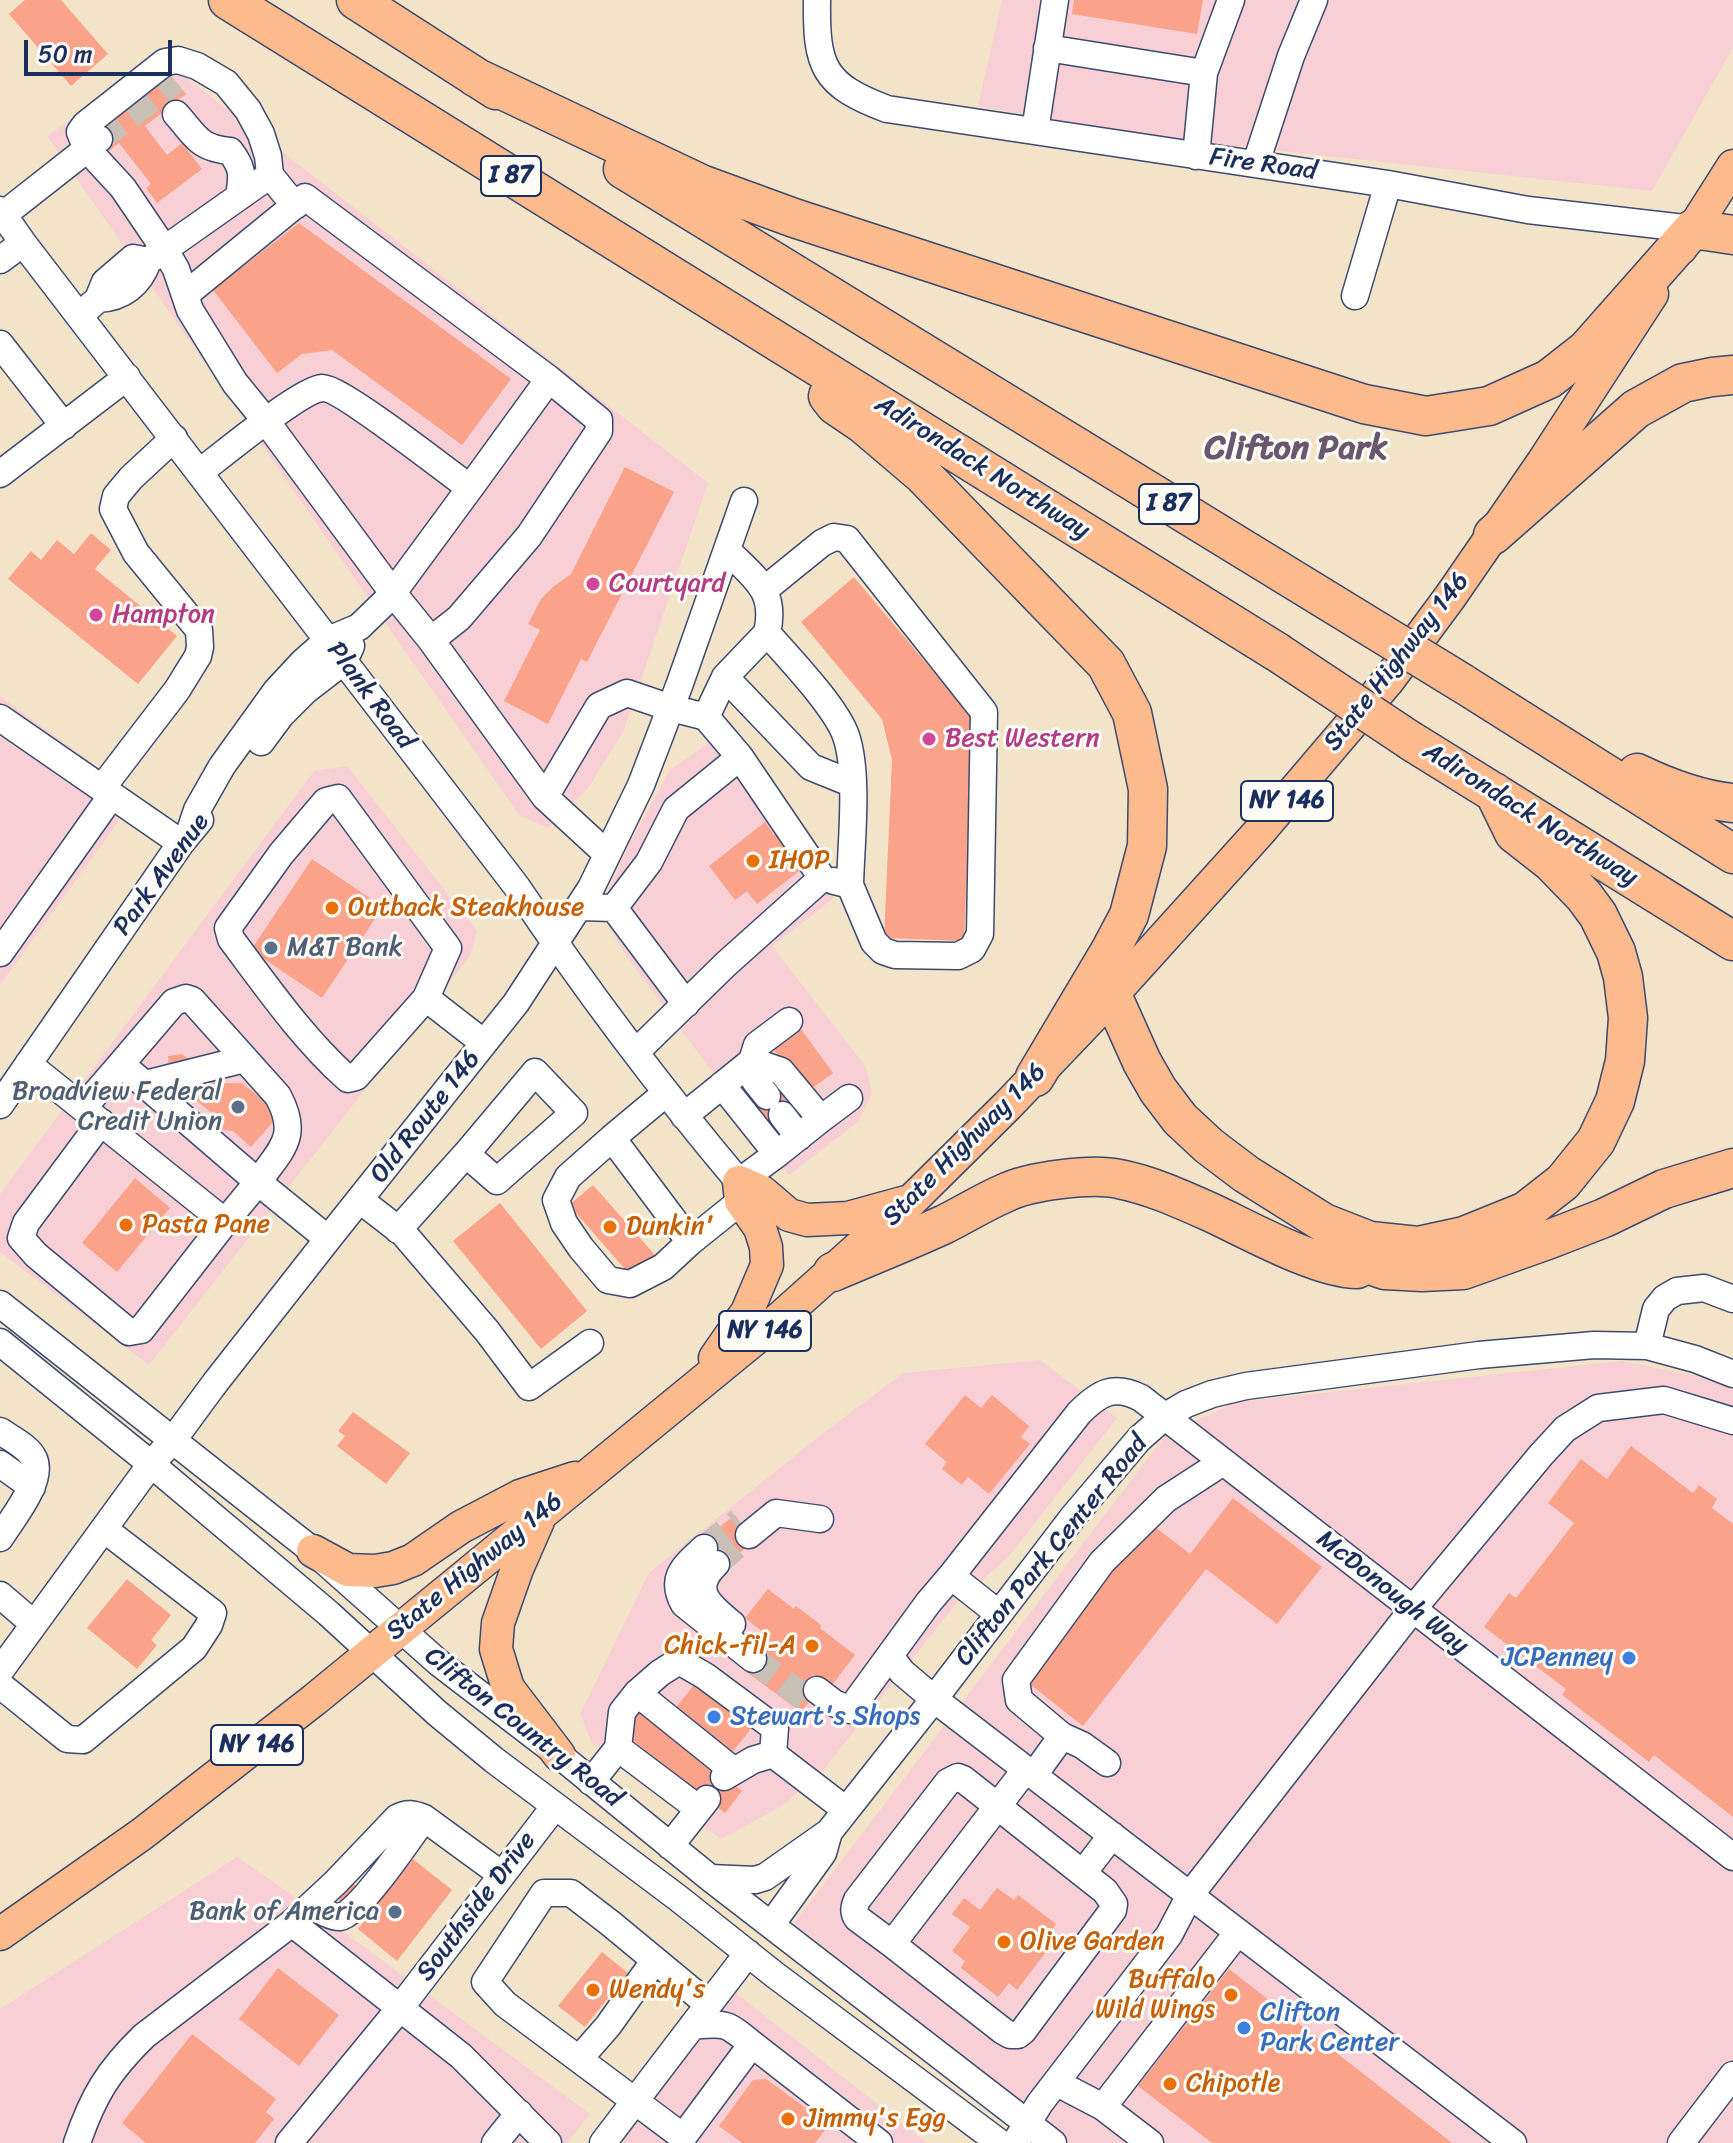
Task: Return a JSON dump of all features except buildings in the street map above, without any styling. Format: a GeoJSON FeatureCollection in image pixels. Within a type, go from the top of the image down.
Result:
{"type":"FeatureCollection","features":[{"type":"Feature","properties":{"kind":"highway","name":"Adirondack Northway"},"geometry":{"type":"LineString","coordinates":[[228,0],[1277,652],[1411,741],[1733,941]]}},
{"type":"Feature","properties":{"kind":"highway","name":"I 87"},"geometry":{"type":"LineString","coordinates":[[356,0],[715,227],[1498,704],[1733,854]]}},
{"type":"Feature","properties":{"kind":"highway"},"geometry":{"type":"LineString","coordinates":[[475,77],[701,184],[794,218],[1364,404],[1426,416],[1489,406],[1549,379],[1586,350],[1693,229],[1733,235]]}},
{"type":"Feature","properties":{"kind":"highway"},"geometry":{"type":"LineString","coordinates":[[795,352],[835,405],[863,424],[923,475],[1106,664],[1132,713],[1148,789],[1147,846],[1129,915],[1035,1077]]}},
{"type":"Feature","properties":{"kind":"highway"},"geometry":{"type":"LineString","coordinates":[[1493,535],[1636,409],[1683,383],[1733,375]]}},
{"type":"Feature","properties":{"kind":"highway"},"geometry":{"type":"LineString","coordinates":[[1498,704],[1658,783],[1733,803]]}},
{"type":"Feature","properties":{"kind":"highway"},"geometry":{"type":"LineString","coordinates":[[1102,1005],[1180,1119],[1246,1174],[1324,1223],[1370,1241],[1418,1246],[1464,1236],[1526,1211],[1563,1182],[1596,1141],[1615,1101],[1625,1061],[1628,1018],[1623,977],[1616,952],[1598,915],[1551,862],[1514,833],[1494,792]]}},
{"type":"Feature","properties":{"kind":"highway"},"geometry":{"type":"LineString","coordinates":[[1102,1005],[1105,1045],[1119,1070],[1167,1131],[1198,1164],[1236,1194],[1332,1252],[1385,1270]]}},
{"type":"Feature","properties":{"kind":"highway"},"geometry":{"type":"LineString","coordinates":[[833,1272],[947,1223],[1007,1191],[1083,1177],[1116,1178],[1145,1186],[1300,1254],[1344,1269],[1463,1270],[1604,1218],[1664,1189],[1733,1168]]}},
{"type":"Feature","properties":{"kind":"main road","name":"State Highway 146"},"geometry":{"type":"LineString","coordinates":[[0,1934],[142,1834],[314,1700],[738,1353],[912,1200],[1035,1077],[1261,830],[1387,682],[1493,535],[1594,385],[1733,166]]}},
{"type":"Feature","properties":{"kind":"main road"},"geometry":{"type":"LineString","coordinates":[[740,1191],[762,1192],[789,1215],[807,1220],[848,1218],[912,1200]]}},
{"type":"Feature","properties":{"kind":"main road"},"geometry":{"type":"LineString","coordinates":[[695,1387],[747,1312],[767,1265],[760,1228],[740,1191]]}},
{"type":"Feature","properties":{"kind":"main road"},"geometry":{"type":"LineString","coordinates":[[313,1551],[348,1570],[393,1568],[413,1560],[461,1527],[520,1496],[590,1473]]}},
{"type":"Feature","properties":{"kind":"main road"},"geometry":{"type":"LineString","coordinates":[[542,1514],[501,1612],[496,1649],[508,1688],[559,1755]]}},
{"type":"Feature","properties":{"kind":"street","name":"Fire Road"},"geometry":{"type":"LineString","coordinates":[[817,0],[817,33],[822,63],[838,84],[858,99],[887,109],[1256,163],[1528,210],[1693,229]]}},
{"type":"Feature","properties":{"kind":"street"},"geometry":{"type":"LineString","coordinates":[[1035,131],[1055,0]]}},
{"type":"Feature","properties":{"kind":"street"},"geometry":{"type":"LineString","coordinates":[[1196,156],[1204,73],[1231,0]]}},
{"type":"Feature","properties":{"kind":"street"},"geometry":{"type":"LineString","coordinates":[[1256,163],[1291,56],[1314,0]]}},
{"type":"Feature","properties":{"kind":"street"},"geometry":{"type":"LineString","coordinates":[[1047,48],[1204,73]]}},
{"type":"Feature","properties":{"kind":"street"},"geometry":{"type":"LineString","coordinates":[[295,206],[270,175],[261,134],[248,110],[226,83],[186,73],[178,60],[165,62],[80,132],[93,144],[123,188],[157,255],[176,269],[190,310],[235,383],[431,640],[545,797],[607,854]]}},
{"type":"Feature","properties":{"kind":"street"},"geometry":{"type":"LineString","coordinates":[[176,114],[203,145],[230,151],[239,162],[243,173],[239,197]]}},
{"type":"Feature","properties":{"kind":"street"},"geometry":{"type":"LineString","coordinates":[[2,212],[93,144]]}},
{"type":"Feature","properties":{"kind":"street"},"geometry":{"type":"LineString","coordinates":[[88,307],[116,298],[143,276],[157,255],[270,175]]}},
{"type":"Feature","properties":{"kind":"street"},"geometry":{"type":"LineString","coordinates":[[1355,296],[1388,184]]}},
{"type":"Feature","properties":{"kind":"street"},"geometry":{"type":"LineString","coordinates":[[185,295],[305,197],[549,379],[599,420],[599,431],[529,536],[459,618],[431,640]]}},
{"type":"Feature","properties":{"kind":"street","name":"Plank Road"},"geometry":{"type":"LineString","coordinates":[[2,212],[23,243],[88,307],[127,377],[517,887],[556,945],[740,1191]]}},
{"type":"Feature","properties":{"kind":"street"},"geometry":{"type":"LineString","coordinates":[[0,260],[23,243]]}},
{"type":"Feature","properties":{"kind":"street"},"geometry":{"type":"LineString","coordinates":[[0,344],[64,426]]}},
{"type":"Feature","properties":{"kind":"street"},"geometry":{"type":"LineString","coordinates":[[0,474],[127,377]]}},
{"type":"Feature","properties":{"kind":"street"},"geometry":{"type":"LineString","coordinates":[[393,593],[549,379]]}},
{"type":"Feature","properties":{"kind":"street"},"geometry":{"type":"LineString","coordinates":[[200,472],[266,421],[319,388],[331,389],[357,406],[470,488]]}},
{"type":"Feature","properties":{"kind":"street"},"geometry":{"type":"LineString","coordinates":[[0,953],[198,656],[199,630],[136,553],[113,509],[116,496],[131,478],[174,438]]}},
{"type":"Feature","properties":{"kind":"street","name":"Old Route 146"},"geometry":{"type":"LineString","coordinates":[[0,1671],[151,1464],[516,1003],[556,945],[580,907],[641,785],[744,501]]}},
{"type":"Feature","properties":{"kind":"street"},"geometry":{"type":"LineString","coordinates":[[764,590],[822,543],[834,537],[847,539],[984,712],[980,934],[972,949],[958,956],[895,955],[883,951],[874,942],[850,885],[853,784],[846,735],[823,700],[767,633]]}},
{"type":"Feature","properties":{"kind":"street"},"geometry":{"type":"LineString","coordinates":[[706,717],[725,677],[767,633],[771,618],[770,603],[764,590],[727,550]]}},
{"type":"Feature","properties":{"kind":"street","name":"Park Avenue"},"geometry":{"type":"LineString","coordinates":[[0,1105],[185,837],[211,783],[276,691],[303,662],[336,651],[393,593]]}},
{"type":"Feature","properties":{"kind":"street"},"geometry":{"type":"LineString","coordinates":[[725,677],[811,767],[853,784]]}},
{"type":"Feature","properties":{"kind":"street"},"geometry":{"type":"LineString","coordinates":[[545,797],[599,706],[627,693],[706,717],[740,757],[822,878],[850,885]]}},
{"type":"Feature","properties":{"kind":"street"},"geometry":{"type":"LineString","coordinates":[[0,718],[107,792],[185,837]]}},
{"type":"Feature","properties":{"kind":"street"},"geometry":{"type":"LineString","coordinates":[[614,908],[649,862],[676,809],[740,757]]}},
{"type":"Feature","properties":{"kind":"street"},"geometry":{"type":"LineString","coordinates":[[338,798],[448,948],[426,998],[356,1077],[348,1079],[281,1006],[231,939],[228,928],[281,854],[326,801],[338,798]]}},
{"type":"Feature","properties":{"kind":"street"},"geometry":{"type":"LineString","coordinates":[[636,1052],[726,964],[822,878]]}},
{"type":"Feature","properties":{"kind":"street"},"geometry":{"type":"LineString","coordinates":[[580,907],[614,908]]}},
{"type":"Feature","properties":{"kind":"street"},"geometry":{"type":"LineString","coordinates":[[614,908],[686,1004]]}},
{"type":"Feature","properties":{"kind":"street"},"geometry":{"type":"LineString","coordinates":[[186,998],[192,1000],[278,1096],[289,1127],[286,1142],[258,1182],[141,1330],[129,1332],[36,1255],[21,1238],[26,1223],[121,1064],[174,1002],[186,998]]}},
{"type":"Feature","properties":{"kind":"street"},"geometry":{"type":"LineString","coordinates":[[426,998],[484,1043]]}},
{"type":"Feature","properties":{"kind":"street"},"geometry":{"type":"LineString","coordinates":[[789,1021],[757,1045],[752,1061],[755,1081],[799,1137]]}},
{"type":"Feature","properties":{"kind":"street"},"geometry":{"type":"LineString","coordinates":[[145,1084],[245,1059]]}},
{"type":"Feature","properties":{"kind":"street"},"geometry":{"type":"LineString","coordinates":[[684,1116],[752,1061]]}},
{"type":"Feature","properties":{"kind":"street"},"geometry":{"type":"LineString","coordinates":[[752,1061],[781,1071],[821,1119]]}},
{"type":"Feature","properties":{"kind":"street"},"geometry":{"type":"LineString","coordinates":[[28,1064],[225,1222]]}},
{"type":"Feature","properties":{"kind":"street"},"geometry":{"type":"LineString","coordinates":[[121,1064],[328,1239]]}},
{"type":"Feature","properties":{"kind":"street"},"geometry":{"type":"LineString","coordinates":[[722,1085],[777,1154]]}},
{"type":"Feature","properties":{"kind":"street"},"geometry":{"type":"LineString","coordinates":[[666,1093],[568,1177],[556,1200],[564,1223],[608,1280],[630,1284],[663,1267],[777,1154],[849,1098]]}},
{"type":"Feature","properties":{"kind":"street"},"geometry":{"type":"LineString","coordinates":[[612,1138],[690,1242]]}},
{"type":"Feature","properties":{"kind":"street"},"geometry":{"type":"LineString","coordinates":[[398,1230],[466,1154]]}},
{"type":"Feature","properties":{"kind":"street"},"geometry":{"type":"LineString","coordinates":[[360,1200],[398,1230],[487,1331],[529,1387],[590,1343]]}},
{"type":"Feature","properties":{"kind":"street"},"geometry":{"type":"LineString","coordinates":[[1647,1346],[1656,1309],[1665,1298],[1677,1291],[1704,1288],[1733,1299]]}},
{"type":"Feature","properties":{"kind":"street","name":"Clifton Country Road"},"geometry":{"type":"LineString","coordinates":[[0,1304],[313,1551],[439,1663],[771,1925],[1022,2133],[1053,2143]]}},
{"type":"Feature","properties":{"kind":"street","name":"Clifton Country Road"},"geometry":{"type":"LineString","coordinates":[[0,1342],[328,1613],[437,1713],[494,1760],[1000,2143]]}},
{"type":"Feature","properties":{"kind":"street","name":"Clifton Park Center Road"},"geometry":{"type":"LineString","coordinates":[[771,1925],[823,1853],[829,1832],[1073,1517],[1139,1439],[1164,1417],[1186,1404],[1246,1386],[1479,1355],[1594,1345],[1647,1346],[1695,1359],[1733,1374]]}},
{"type":"Feature","properties":{"kind":"street","name":"McDonough Way"},"geometry":{"type":"LineString","coordinates":[[951,1576],[1079,1413],[1093,1399],[1107,1392],[1126,1390],[1141,1398],[1733,1857]]}},
{"type":"Feature","properties":{"kind":"street"},"geometry":{"type":"LineString","coordinates":[[1022,2133],[1169,1935],[1190,1895],[1413,1609],[1565,1429],[1598,1408],[1664,1400],[1733,1421]]}},
{"type":"Feature","properties":{"kind":"street"},"geometry":{"type":"LineString","coordinates":[[0,1431],[34,1459],[36,1475],[32,1487],[0,1538]]}},
{"type":"Feature","properties":{"kind":"street"},"geometry":{"type":"LineString","coordinates":[[1107,1763],[1082,1745],[1062,1736],[1019,1700],[1016,1680],[1102,1562],[1166,1499],[1223,1462]]}},
{"type":"Feature","properties":{"kind":"street"},"geometry":{"type":"LineString","coordinates":[[0,1464],[32,1487]]}},
{"type":"Feature","properties":{"kind":"street"},"geometry":{"type":"LineString","coordinates":[[744,1528],[776,1513],[820,1519]]}},
{"type":"Feature","properties":{"kind":"street"},"geometry":{"type":"LineString","coordinates":[[0,1685],[67,1739],[83,1740],[194,1648],[213,1613],[104,1529]]}},
{"type":"Feature","properties":{"kind":"street"},"geometry":{"type":"LineString","coordinates":[[710,1556],[704,1593],[757,1653]]}},
{"type":"Feature","properties":{"kind":"street"},"geometry":{"type":"LineString","coordinates":[[813,1696],[850,1710],[951,1576],[999,1614]]}},
{"type":"Feature","properties":{"kind":"street"},"geometry":{"type":"LineString","coordinates":[[0,1595],[34,1624]]}},
{"type":"Feature","properties":{"kind":"street"},"geometry":{"type":"LineString","coordinates":[[890,1656],[902,1672],[934,1699],[1513,2143]]}},
{"type":"Feature","properties":{"kind":"street"},"geometry":{"type":"LineString","coordinates":[[591,1782],[618,1748],[622,1712],[637,1693],[679,1661],[705,1676],[775,1728],[773,1754]]}},
{"type":"Feature","properties":{"kind":"street"},"geometry":{"type":"LineString","coordinates":[[637,1693],[729,1774],[753,1760],[773,1754]]}},
{"type":"Feature","properties":{"kind":"street"},"geometry":{"type":"LineString","coordinates":[[892,1944],[999,1806],[1062,1736]]}},
{"type":"Feature","properties":{"kind":"street"},"geometry":{"type":"LineString","coordinates":[[618,1748],[703,1804],[670,1846]]}},
{"type":"Feature","properties":{"kind":"street"},"geometry":{"type":"LineString","coordinates":[[773,1754],[846,1810]]}},
{"type":"Feature","properties":{"kind":"street"},"geometry":{"type":"LineString","coordinates":[[958,1777],[1083,1873],[1112,1898],[1113,1910],[1018,2035],[1003,2031],[855,1915],[857,1900],[952,1780],[958,1777]]}},
{"type":"Feature","properties":{"kind":"street","name":"Southside Drive"},"geometry":{"type":"LineString","coordinates":[[289,2143],[400,2008],[555,1806]]}},
{"type":"Feature","properties":{"kind":"street"},"geometry":{"type":"LineString","coordinates":[[77,2143],[88,2110],[103,2082],[125,2054],[144,2036],[292,1923],[397,1818],[414,1814],[424,1818],[502,1875]]}},
{"type":"Feature","properties":{"kind":"street"},"geometry":{"type":"LineString","coordinates":[[710,1878],[755,1880],[765,1877],[829,1832]]}},
{"type":"Feature","properties":{"kind":"street"},"geometry":{"type":"LineString","coordinates":[[1083,1873],[1112,1835]]}},
{"type":"Feature","properties":{"kind":"street"},"geometry":{"type":"LineString","coordinates":[[708,2004],[571,1893],[544,1893],[485,1982],[505,2004],[687,2140],[752,2044]]}},
{"type":"Feature","properties":{"kind":"street"},"geometry":{"type":"LineString","coordinates":[[678,1898],[743,1927],[758,1929],[771,1925]]}},
{"type":"Feature","properties":{"kind":"street"},"geometry":{"type":"LineString","coordinates":[[292,1923],[400,2008]]}},
{"type":"Feature","properties":{"kind":"street"},"geometry":{"type":"LineString","coordinates":[[1103,2107],[1238,1932]]}},
{"type":"Feature","properties":{"kind":"street"},"geometry":{"type":"LineString","coordinates":[[603,2143],[748,1953]]}},
{"type":"Feature","properties":{"kind":"street"},"geometry":{"type":"LineString","coordinates":[[579,2059],[608,2026],[655,1960]]}},
{"type":"Feature","properties":{"kind":"street","name":"Southside Drive"},"geometry":{"type":"LineString","coordinates":[[400,2008],[461,2056],[548,2143]]}},
{"type":"Feature","properties":{"kind":"street"},"geometry":{"type":"LineString","coordinates":[[692,2026],[725,2024],[732,2027],[874,2142]]}},
{"type":"Feature","properties":{"kind":"street"},"geometry":{"type":"LineString","coordinates":[[1681,2143],[1733,2075]]}},
{"type":"Feature","properties":{"kind":"street"},"geometry":{"type":"LineString","coordinates":[[1057,2083],[1103,2107],[1150,2143]]}},
{"type":"Feature","properties":{"kind":"street"},"geometry":{"type":"LineString","coordinates":[[495,2143],[519,2113]]}},
{"type":"Feature","properties":{"kind":"shaded area"},"geometry":{"type":"Polygon","coordinates":[[[1002,0],[1733,0],[1733,48],[1652,191],[1149,137],[978,106],[1002,0]]]}},
{"type":"Feature","properties":{"kind":"shaded area"},"geometry":{"type":"Polygon","coordinates":[[[159,56],[708,483],[624,730],[589,787],[548,828],[519,815],[47,136],[159,56]]]}},
{"type":"Feature","properties":{"kind":"shaded area"},"geometry":{"type":"Polygon","coordinates":[[[0,696],[137,796],[0,985],[0,696]]]}},
{"type":"Feature","properties":{"kind":"shaded area"},"geometry":{"type":"Polygon","coordinates":[[[710,742],[746,743],[828,860],[833,899],[772,946],[866,1067],[872,1094],[858,1122],[789,1175],[627,957],[609,927],[608,891],[629,845],[670,770],[710,742]]]}},
{"type":"Feature","properties":{"kind":"shaded area"},"geometry":{"type":"Polygon","coordinates":[[[347,766],[477,931],[470,956],[149,1365],[0,1252],[0,1194],[314,771],[347,766]]]}},
{"type":"Feature","properties":{"kind":"shaded area"},"geometry":{"type":"Polygon","coordinates":[[[1040,1360],[1117,1418],[1009,1556],[955,1605],[823,1770],[782,1806],[721,1839],[592,1743],[580,1714],[649,1573],[903,1373],[1040,1360]]]}},
{"type":"Feature","properties":{"kind":"shaded area","name":"Clifton Park Center"},"geometry":{"type":"Polygon","coordinates":[[[1621,1361],[1716,1380],[1733,1389],[1733,2143],[1071,2143],[794,1923],[1168,1432],[1238,1402],[1621,1361]]]}},
{"type":"Feature","properties":{"kind":"shaded area"},"geometry":{"type":"Polygon","coordinates":[[[237,1857],[317,1912],[590,2114],[567,2143],[0,2143],[0,2009],[237,1857]]]}},
{"type":"Feature","properties":{"kind":"shaded area"},"geometry":{"type":"Polygon","coordinates":[[[736,1993],[927,2143],[621,2143],[736,1993]]]}},
{"type":"Feature","properties":{"kind":"tunnel"},"geometry":{"type":"LineString","coordinates":[[99,139],[175,81]]}},
{"type":"Feature","properties":{"kind":"tunnel"},"geometry":{"type":"LineString","coordinates":[[704,1548],[739,1521]]}},
{"type":"Feature","properties":{"kind":"tunnel"},"geometry":{"type":"LineString","coordinates":[[716,1564],[749,1535]]}},
{"type":"Feature","properties":{"kind":"tunnel"},"geometry":{"type":"LineString","coordinates":[[753,1659],[809,1701]]}},
{"type":"Feature","properties":{"kind":"place","name":"Courtyard"},"geometry":{"type":"Point","coordinates":[593,584]}},
{"type":"Feature","properties":{"kind":"place","name":"Hampton"},"geometry":{"type":"Point","coordinates":[96,615]}},
{"type":"Feature","properties":{"kind":"place","name":"Best Western"},"geometry":{"type":"Point","coordinates":[929,739]}},
{"type":"Feature","properties":{"kind":"place","name":"IHOP"},"geometry":{"type":"Point","coordinates":[753,861]}},
{"type":"Feature","properties":{"kind":"place","name":"Outback Steakhouse"},"geometry":{"type":"Point","coordinates":[332,908]}},
{"type":"Feature","properties":{"kind":"place","name":"M&T Bank"},"geometry":{"type":"Point","coordinates":[271,948]}},
{"type":"Feature","properties":{"kind":"place","name":"Broadview Federal Credit Union"},"geometry":{"type":"Point","coordinates":[238,1107]}},
{"type":"Feature","properties":{"kind":"place","name":"Pasta Pane"},"geometry":{"type":"Point","coordinates":[126,1225]}},
{"type":"Feature","properties":{"kind":"place","name":"Dunkin'"},"geometry":{"type":"Point","coordinates":[610,1227]}},
{"type":"Feature","properties":{"kind":"place","name":"Chick-fil-A"},"geometry":{"type":"Point","coordinates":[812,1646]}},
{"type":"Feature","properties":{"kind":"place","name":"JCPenney"},"geometry":{"type":"Point","coordinates":[1629,1658]}},
{"type":"Feature","properties":{"kind":"place","name":"Stewart's Shops"},"geometry":{"type":"Point","coordinates":[714,1717]}},
{"type":"Feature","properties":{"kind":"place","name":"Bank of America"},"geometry":{"type":"Point","coordinates":[395,1912]}},
{"type":"Feature","properties":{"kind":"place","name":"Olive Garden"},"geometry":{"type":"Point","coordinates":[1004,1942]}},
{"type":"Feature","properties":{"kind":"place","name":"Wendy's"},"geometry":{"type":"Point","coordinates":[593,1990]}},
{"type":"Feature","properties":{"kind":"place","name":"Buffalo Wild Wings"},"geometry":{"type":"Point","coordinates":[1231,1995]}},
{"type":"Feature","properties":{"kind":"place","name":"Clifton Park Center"},"geometry":{"type":"Point","coordinates":[1244,2028]}},
{"type":"Feature","properties":{"kind":"place","name":"Chipotle"},"geometry":{"type":"Point","coordinates":[1170,2084]}},
{"type":"Feature","properties":{"kind":"place","name":"Jimmy's Egg"},"geometry":{"type":"Point","coordinates":[788,2119]}},
{"type":"Feature","properties":{"kind":"district","name":"Clifton Park"},"geometry":{"type":"Point","coordinates":[1296,449]}}]}
